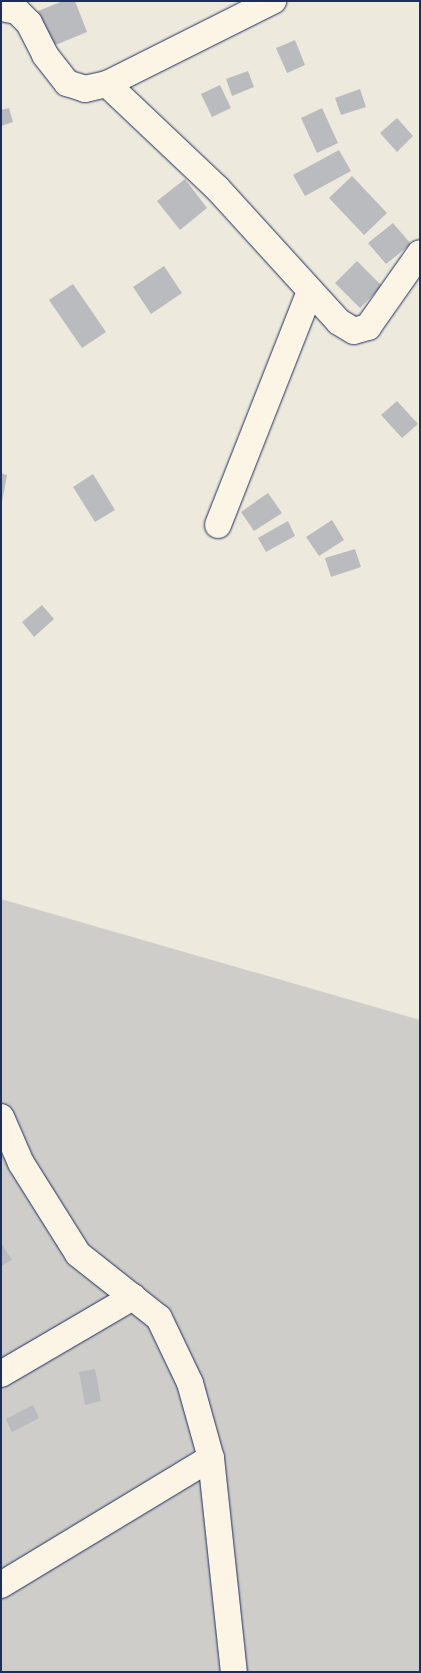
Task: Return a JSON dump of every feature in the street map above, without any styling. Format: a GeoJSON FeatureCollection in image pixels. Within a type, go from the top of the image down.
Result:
{"type":"FeatureCollection","features":[{"type":"Feature","properties":{"kind":"street"},"geometry":{"type":"LineString","coordinates":[[1,8],[17,11],[29,23],[44,55],[67,83],[85,89],[107,84],[273,1]]}},
{"type":"Feature","properties":{"kind":"street"},"geometry":{"type":"LineString","coordinates":[[107,84],[217,188],[339,322],[354,331],[368,327],[420,253]]}},
{"type":"Feature","properties":{"kind":"street"},"geometry":{"type":"LineString","coordinates":[[218,525],[310,290]]}},
{"type":"Feature","properties":{"kind":"street"},"geometry":{"type":"LineString","coordinates":[[1,1116],[11,1168],[78,1254],[159,1318],[190,1383],[211,1458],[234,1672]]}},
{"type":"Feature","properties":{"kind":"street"},"geometry":{"type":"LineString","coordinates":[[1,1374],[133,1297]]}},
{"type":"Feature","properties":{"kind":"street"},"geometry":{"type":"LineString","coordinates":[[1,1585],[211,1458]]}},
{"type":"Feature","properties":{"kind":"shaded area"},"geometry":{"type":"Polygon","coordinates":[[[1,899],[420,1020],[420,1672],[1,1672],[1,899]]]}},
{"type":"Feature","properties":{"kind":"building"},"geometry":{"type":"Polygon","coordinates":[[[63,1],[75,1],[87,32],[53,46],[38,11],[63,1]]]}},
{"type":"Feature","properties":{"kind":"building"},"geometry":{"type":"Polygon","coordinates":[[[295,40],[305,65],[287,73],[276,48],[295,40]]]}},
{"type":"Feature","properties":{"kind":"building"},"geometry":{"type":"Polygon","coordinates":[[[248,71],[254,87],[232,96],[226,79],[248,71]]]}},
{"type":"Feature","properties":{"kind":"building"},"geometry":{"type":"Polygon","coordinates":[[[220,85],[231,108],[212,117],[201,94],[220,85]]]}},
{"type":"Feature","properties":{"kind":"building"},"geometry":{"type":"Polygon","coordinates":[[[360,89],[366,107],[341,115],[335,98],[360,89]]]}},
{"type":"Feature","properties":{"kind":"building"},"geometry":{"type":"Polygon","coordinates":[[[9,108],[13,122],[1,126],[1,110],[9,108]]]}},
{"type":"Feature","properties":{"kind":"building"},"geometry":{"type":"Polygon","coordinates":[[[322,108],[338,143],[317,153],[301,118],[322,108]]]}},
{"type":"Feature","properties":{"kind":"building"},"geometry":{"type":"Polygon","coordinates":[[[397,118],[413,136],[397,152],[380,133],[397,118]]]}},
{"type":"Feature","properties":{"kind":"building"},"geometry":{"type":"Polygon","coordinates":[[[339,150],[351,171],[305,196],[293,175],[339,150]]]}},
{"type":"Feature","properties":{"kind":"building"},"geometry":{"type":"Polygon","coordinates":[[[352,176],[387,213],[364,235],[329,198],[352,176]]]}},
{"type":"Feature","properties":{"kind":"building"},"geometry":{"type":"Polygon","coordinates":[[[185,179],[207,208],[180,230],[157,201],[185,179]]]}},
{"type":"Feature","properties":{"kind":"building"},"geometry":{"type":"Polygon","coordinates":[[[393,223],[411,244],[386,264],[368,243],[393,223]]]}},
{"type":"Feature","properties":{"kind":"building"},"geometry":{"type":"Polygon","coordinates":[[[357,261],[382,286],[360,308],[335,283],[357,261]]]}},
{"type":"Feature","properties":{"kind":"building"},"geometry":{"type":"Polygon","coordinates":[[[164,266],[182,293],[151,314],[133,287],[164,266]]]}},
{"type":"Feature","properties":{"kind":"building"},"geometry":{"type":"Polygon","coordinates":[[[73,284],[106,332],[82,348],[49,300],[73,284]]]}},
{"type":"Feature","properties":{"kind":"building"},"geometry":{"type":"Polygon","coordinates":[[[397,401],[418,424],[402,438],[381,415],[397,401]]]}},
{"type":"Feature","properties":{"kind":"building"},"geometry":{"type":"Polygon","coordinates":[[[1,473],[7,475],[2,502],[1,502],[1,473]]]}},
{"type":"Feature","properties":{"kind":"building"},"geometry":{"type":"Polygon","coordinates":[[[93,474],[115,510],[95,522],[73,487],[93,474]]]}},
{"type":"Feature","properties":{"kind":"building"},"geometry":{"type":"Polygon","coordinates":[[[268,493],[282,513],[254,531],[241,512],[268,493]]]}},
{"type":"Feature","properties":{"kind":"building"},"geometry":{"type":"Polygon","coordinates":[[[332,520],[344,540],[319,556],[306,537],[332,520]]]}},
{"type":"Feature","properties":{"kind":"building"},"geometry":{"type":"Polygon","coordinates":[[[288,521],[295,536],[266,552],[258,538],[288,521]]]}},
{"type":"Feature","properties":{"kind":"building"},"geometry":{"type":"Polygon","coordinates":[[[355,549],[361,567],[331,577],[325,558],[355,549]]]}},
{"type":"Feature","properties":{"kind":"building"},"geometry":{"type":"Polygon","coordinates":[[[42,605],[54,619],[34,637],[22,622],[42,605]]]}},
{"type":"Feature","properties":{"kind":"building"},"geometry":{"type":"Polygon","coordinates":[[[1,1243],[12,1260],[1,1266],[1,1243]]]}},
{"type":"Feature","properties":{"kind":"building"},"geometry":{"type":"Polygon","coordinates":[[[95,1369],[101,1401],[85,1405],[79,1372],[95,1369]]]}},
{"type":"Feature","properties":{"kind":"building"},"geometry":{"type":"Polygon","coordinates":[[[33,1405],[39,1418],[12,1432],[6,1419],[33,1405]]]}}]}
